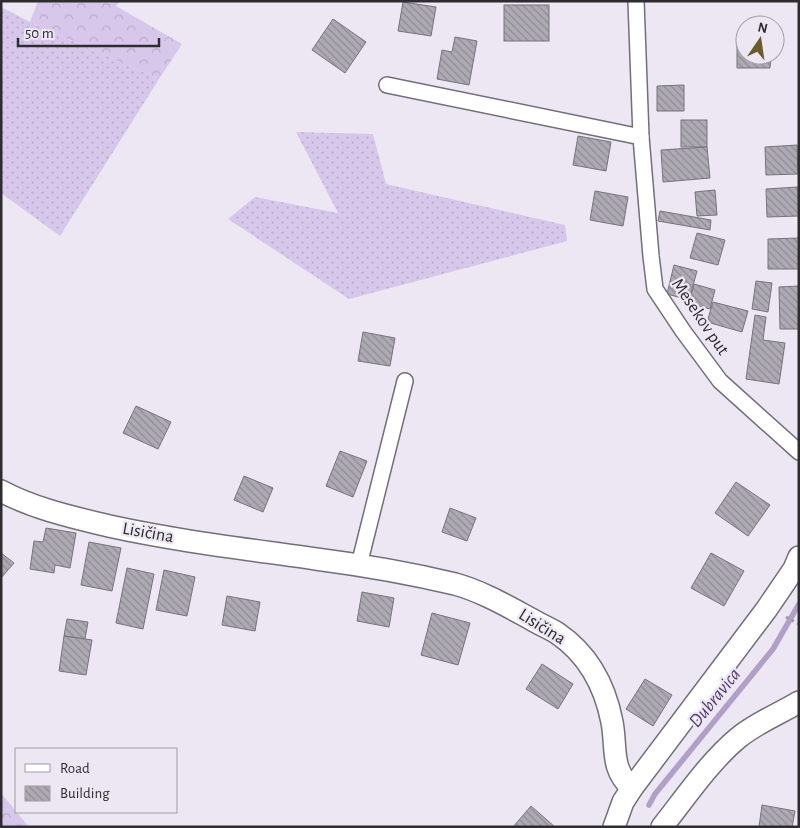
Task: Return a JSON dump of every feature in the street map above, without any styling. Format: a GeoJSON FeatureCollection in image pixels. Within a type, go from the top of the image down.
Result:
{"type":"FeatureCollection","features":[{"type":"Feature","properties":{"kind":"street","name":"Mesekov put"},"geometry":{"type":"LineString","coordinates":[[636,1],[642,137],[650,256],[655,288],[683,331],[720,380],[799,452]]}},
{"type":"Feature","properties":{"kind":"street"},"geometry":{"type":"LineString","coordinates":[[387,85],[642,137]]}},
{"type":"Feature","properties":{"kind":"street"},"geometry":{"type":"LineString","coordinates":[[359,565],[404,381]]}},
{"type":"Feature","properties":{"kind":"street","name":"Lisičina"},"geometry":{"type":"LineString","coordinates":[[1,491],[19,500],[67,516],[146,534],[359,565],[456,585],[501,602],[557,633],[580,652],[597,676],[612,722],[617,770],[622,780],[632,788]]}},
{"type":"Feature","properties":{"kind":"street"},"geometry":{"type":"LineString","coordinates":[[617,823],[632,788],[766,610],[794,569],[799,557]]}},
{"type":"Feature","properties":{"kind":"street"},"geometry":{"type":"LineString","coordinates":[[662,827],[723,752],[739,737],[799,702]]}},
{"type":"Feature","properties":{"kind":"path"},"geometry":{"type":"LineString","coordinates":[[785,616],[798,624]]}},
{"type":"Feature","properties":{"kind":"green space"},"geometry":{"type":"Polygon","coordinates":[[[38,1],[120,1],[116,6],[182,44],[159,79],[30,22],[38,1]]]}},
{"type":"Feature","properties":{"kind":"green space"},"geometry":{"type":"Polygon","coordinates":[[[1,7],[30,22],[159,79],[60,236],[1,193],[1,7]]]}},
{"type":"Feature","properties":{"kind":"green space"},"geometry":{"type":"Polygon","coordinates":[[[296,132],[373,134],[386,184],[565,225],[567,241],[349,299],[228,219],[255,197],[338,213],[296,132]]]}},
{"type":"Feature","properties":{"kind":"green space"},"geometry":{"type":"Polygon","coordinates":[[[1,793],[15,810],[15,813],[17,813],[29,827],[1,827],[1,793]]]}},
{"type":"Feature","properties":{"kind":"building"},"geometry":{"type":"Polygon","coordinates":[[[403,2],[436,7],[431,36],[398,31],[403,2]]]}},
{"type":"Feature","properties":{"kind":"building"},"geometry":{"type":"Polygon","coordinates":[[[504,5],[549,5],[549,41],[504,41],[504,5]]]}},
{"type":"Feature","properties":{"kind":"building"},"geometry":{"type":"Polygon","coordinates":[[[333,19],[366,42],[345,73],[312,50],[333,19]]]}},
{"type":"Feature","properties":{"kind":"building"},"geometry":{"type":"Polygon","coordinates":[[[455,37],[477,41],[469,85],[437,79],[442,50],[452,52],[455,37]]]}},
{"type":"Feature","properties":{"kind":"building"},"geometry":{"type":"Polygon","coordinates":[[[737,65],[770,65],[770,68],[737,68],[737,65]]]}},
{"type":"Feature","properties":{"kind":"building"},"geometry":{"type":"Polygon","coordinates":[[[684,85],[684,111],[657,111],[657,86],[684,85]]]}},
{"type":"Feature","properties":{"kind":"building"},"geometry":{"type":"Polygon","coordinates":[[[681,120],[707,120],[707,147],[681,147],[681,120]]]}},
{"type":"Feature","properties":{"kind":"building"},"geometry":{"type":"Polygon","coordinates":[[[578,136],[611,142],[606,171],[573,165],[578,136]]]}},
{"type":"Feature","properties":{"kind":"building"},"geometry":{"type":"Polygon","coordinates":[[[797,145],[798,174],[766,175],[765,147],[797,145]]]}},
{"type":"Feature","properties":{"kind":"building"},"geometry":{"type":"Polygon","coordinates":[[[707,147],[710,178],[663,182],[661,150],[707,147]]]}},
{"type":"Feature","properties":{"kind":"building"},"geometry":{"type":"Polygon","coordinates":[[[798,187],[799,216],[767,217],[766,189],[798,187]]]}},
{"type":"Feature","properties":{"kind":"building"},"geometry":{"type":"Polygon","coordinates":[[[715,190],[717,215],[697,216],[695,192],[715,190]]]}},
{"type":"Feature","properties":{"kind":"building"},"geometry":{"type":"Polygon","coordinates":[[[595,191],[628,197],[623,226],[590,220],[595,191]]]}},
{"type":"Feature","properties":{"kind":"building"},"geometry":{"type":"Polygon","coordinates":[[[660,211],[711,220],[710,230],[658,221],[660,211]]]}},
{"type":"Feature","properties":{"kind":"building"},"geometry":{"type":"Polygon","coordinates":[[[697,233],[725,240],[718,265],[690,258],[697,233]]]}},
{"type":"Feature","properties":{"kind":"building"},"geometry":{"type":"Polygon","coordinates":[[[799,238],[799,269],[768,269],[768,239],[799,238]]]}},
{"type":"Feature","properties":{"kind":"building"},"geometry":{"type":"Polygon","coordinates":[[[674,265],[697,271],[689,300],[667,294],[674,265]]]}},
{"type":"Feature","properties":{"kind":"building"},"geometry":{"type":"Polygon","coordinates":[[[756,281],[772,283],[768,312],[752,309],[756,281]]]}},
{"type":"Feature","properties":{"kind":"building"},"geometry":{"type":"Polygon","coordinates":[[[694,284],[715,290],[710,309],[689,303],[694,284]]]}},
{"type":"Feature","properties":{"kind":"building"},"geometry":{"type":"Polygon","coordinates":[[[799,286],[799,329],[780,329],[779,287],[799,286]]]}},
{"type":"Feature","properties":{"kind":"building"},"geometry":{"type":"Polygon","coordinates":[[[713,302],[748,311],[742,332],[707,322],[713,302]]]}},
{"type":"Feature","properties":{"kind":"building"},"geometry":{"type":"Polygon","coordinates":[[[755,315],[766,317],[763,340],[785,343],[779,384],[746,379],[755,315]]]}},
{"type":"Feature","properties":{"kind":"building"},"geometry":{"type":"Polygon","coordinates":[[[363,332],[395,338],[390,366],[358,361],[363,332]]]}},
{"type":"Feature","properties":{"kind":"building"},"geometry":{"type":"Polygon","coordinates":[[[136,406],[171,422],[158,449],[123,433],[136,406]]]}},
{"type":"Feature","properties":{"kind":"building"},"geometry":{"type":"Polygon","coordinates":[[[340,451],[367,461],[353,497],[326,486],[340,451]]]}},
{"type":"Feature","properties":{"kind":"building"},"geometry":{"type":"Polygon","coordinates":[[[244,476],[273,488],[263,512],[234,500],[244,476]]]}},
{"type":"Feature","properties":{"kind":"building"},"geometry":{"type":"Polygon","coordinates":[[[736,482],[770,505],[748,536],[715,513],[736,482]]]}},
{"type":"Feature","properties":{"kind":"building"},"geometry":{"type":"Polygon","coordinates":[[[450,508],[476,518],[467,541],[442,532],[450,508]]]}},
{"type":"Feature","properties":{"kind":"building"},"geometry":{"type":"Polygon","coordinates":[[[46,528],[76,533],[70,568],[55,565],[54,573],[30,569],[34,541],[43,542],[46,528]]]}},
{"type":"Feature","properties":{"kind":"building"},"geometry":{"type":"Polygon","coordinates":[[[89,542],[121,548],[112,591],[81,585],[89,542]]]}},
{"type":"Feature","properties":{"kind":"building"},"geometry":{"type":"Polygon","coordinates":[[[1,553],[14,563],[1,578],[1,553]]]}},
{"type":"Feature","properties":{"kind":"building"},"geometry":{"type":"Polygon","coordinates":[[[711,553],[744,571],[724,606],[691,588],[711,553]]]}},
{"type":"Feature","properties":{"kind":"building"},"geometry":{"type":"Polygon","coordinates":[[[127,568],[154,574],[143,629],[116,623],[127,568]]]}},
{"type":"Feature","properties":{"kind":"building"},"geometry":{"type":"Polygon","coordinates":[[[164,570],[195,577],[187,616],[156,610],[164,570]]]}},
{"type":"Feature","properties":{"kind":"building"},"geometry":{"type":"Polygon","coordinates":[[[362,592],[394,598],[389,627],[357,621],[362,592]]]}},
{"type":"Feature","properties":{"kind":"building"},"geometry":{"type":"Polygon","coordinates":[[[227,596],[260,602],[255,631],[222,625],[227,596]]]}},
{"type":"Feature","properties":{"kind":"building"},"geometry":{"type":"Polygon","coordinates":[[[432,613],[470,623],[458,665],[421,655],[432,613]]]}},
{"type":"Feature","properties":{"kind":"building"},"geometry":{"type":"Polygon","coordinates":[[[67,619],[88,622],[85,639],[64,636],[67,619]]]}},
{"type":"Feature","properties":{"kind":"building"},"geometry":{"type":"Polygon","coordinates":[[[64,636],[92,640],[86,675],[59,671],[64,636]]]}},
{"type":"Feature","properties":{"kind":"building"},"geometry":{"type":"Polygon","coordinates":[[[542,664],[573,684],[558,709],[526,689],[542,664]]]}},
{"type":"Feature","properties":{"kind":"building"},"geometry":{"type":"Polygon","coordinates":[[[645,679],[672,695],[653,726],[626,709],[645,679]]]}},
{"type":"Feature","properties":{"kind":"building"},"geometry":{"type":"Polygon","coordinates":[[[762,805],[795,811],[792,827],[759,827],[762,805]]]}},
{"type":"Feature","properties":{"kind":"building"},"geometry":{"type":"Polygon","coordinates":[[[531,806],[555,827],[513,827],[531,806]]]}},
{"type":"Feature","properties":{"kind":"waterway","name":"Dubravica"},"geometry":{"type":"LineString","coordinates":[[649,805],[655,794],[773,649],[799,604]]}}]}
